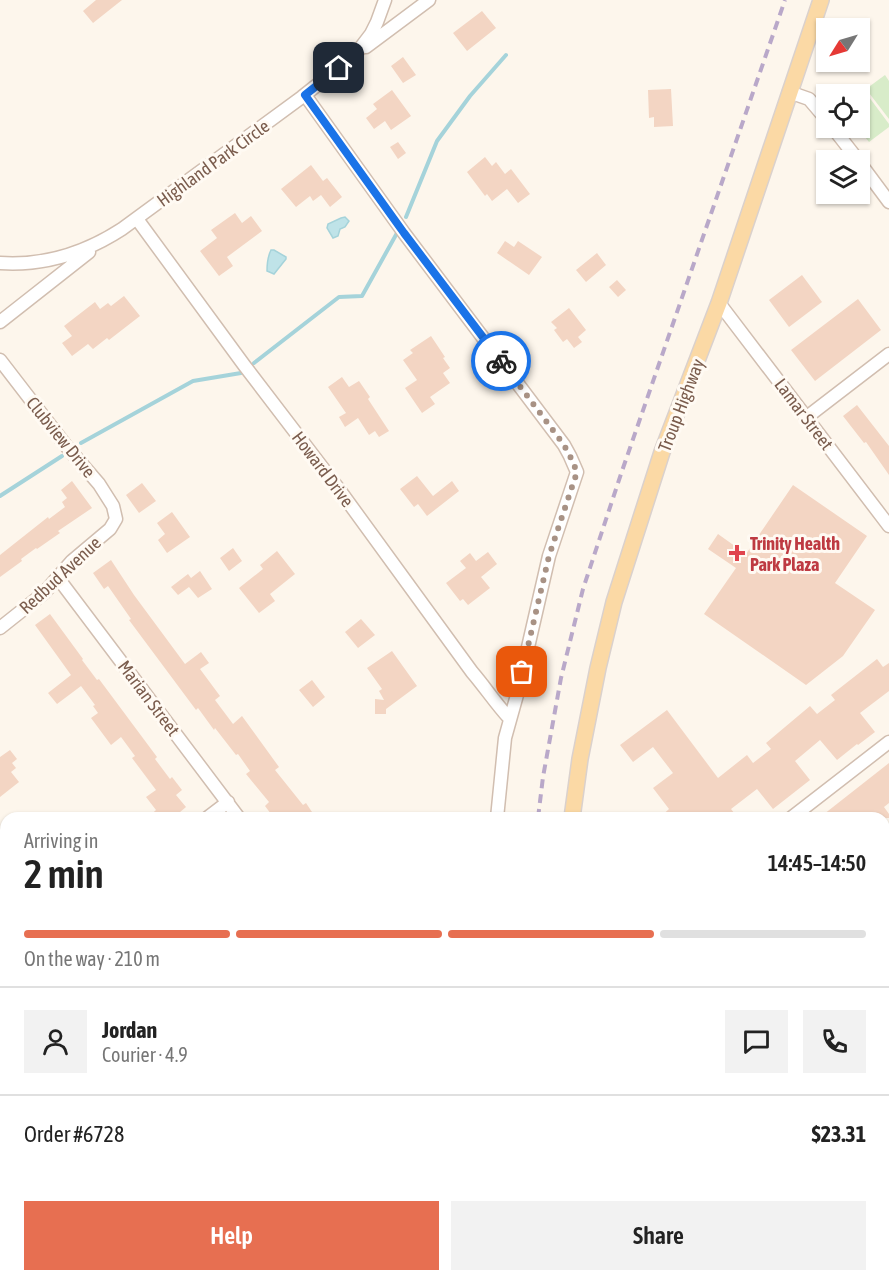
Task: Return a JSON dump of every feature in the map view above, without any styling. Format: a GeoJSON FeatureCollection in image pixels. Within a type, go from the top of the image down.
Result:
{"type":"FeatureCollection","features":[{"type":"Feature","properties":{"kind":"main road","name":"Troup Highway"},"geometry":{"type":"LineString","coordinates":[[573,812],[580,759],[614,602],[662,452],[719,303],[821,0]]}},
{"type":"Feature","properties":{"kind":"street","name":"Highland Park Circle"},"geometry":{"type":"LineString","coordinates":[[0,263],[29,263],[58,258],[102,242],[137,219],[305,95],[355,55],[371,34],[385,0]]}},
{"type":"Feature","properties":{"kind":"street"},"geometry":{"type":"LineString","coordinates":[[355,55],[429,0]]}},
{"type":"Feature","properties":{"kind":"street"},"geometry":{"type":"LineString","coordinates":[[789,92],[809,99],[816,107]]}},
{"type":"Feature","properties":{"kind":"street"},"geometry":{"type":"LineString","coordinates":[[305,95],[404,233],[564,445],[577,472],[549,556],[505,738],[498,812]]}},
{"type":"Feature","properties":{"kind":"street"},"geometry":{"type":"LineString","coordinates":[[841,138],[850,150]]}},
{"type":"Feature","properties":{"kind":"street"},"geometry":{"type":"LineString","coordinates":[[870,177],[889,202]]}},
{"type":"Feature","properties":{"kind":"street","name":"Howard Drive"},"geometry":{"type":"LineString","coordinates":[[137,219],[472,672],[510,719]]}},
{"type":"Feature","properties":{"kind":"street"},"geometry":{"type":"LineString","coordinates":[[0,322],[102,242]]}},
{"type":"Feature","properties":{"kind":"street","name":"Lamar Street"},"geometry":{"type":"LineString","coordinates":[[719,303],[889,526]]}},
{"type":"Feature","properties":{"kind":"street"},"geometry":{"type":"LineString","coordinates":[[807,417],[889,354]]}},
{"type":"Feature","properties":{"kind":"street","name":"Clubview Drive"},"geometry":{"type":"LineString","coordinates":[[0,360],[99,484],[113,506],[116,519]]}},
{"type":"Feature","properties":{"kind":"street","name":"Redbud Avenue"},"geometry":{"type":"LineString","coordinates":[[0,628],[44,593],[72,561],[110,529],[116,519]]}},
{"type":"Feature","properties":{"kind":"street","name":"Marian Street"},"geometry":{"type":"LineString","coordinates":[[58,578],[235,812]]}},
{"type":"Feature","properties":{"kind":"street"},"geometry":{"type":"LineString","coordinates":[[799,812],[889,742]]}},
{"type":"Feature","properties":{"kind":"street"},"geometry":{"type":"LineString","coordinates":[[215,812],[228,802]]}},
{"type":"Feature","properties":{"kind":"green space"},"geometry":{"type":"Polygon","coordinates":[[[885,75],[889,81],[889,119],[870,94],[870,86],[885,75]]]}},
{"type":"Feature","properties":{"kind":"green space"},"geometry":{"type":"Polygon","coordinates":[[[870,98],[889,127],[869,142],[866,138],[870,138],[870,98]]]}},
{"type":"Feature","properties":{"kind":"water"},"geometry":{"type":"Polygon","coordinates":[[[345,217],[349,221],[345,227],[340,229],[338,236],[333,238],[327,228],[328,224],[345,217]]]}},
{"type":"Feature","properties":{"kind":"water"},"geometry":{"type":"Polygon","coordinates":[[[271,250],[286,257],[274,274],[267,271],[271,250]]]}},
{"type":"Feature","properties":{"kind":"building"},"geometry":{"type":"Polygon","coordinates":[[[96,0],[122,0],[93,23],[83,11],[96,0]]]}},
{"type":"Feature","properties":{"kind":"building"},"geometry":{"type":"Polygon","coordinates":[[[482,11],[496,28],[467,51],[453,33],[482,11]]]}},
{"type":"Feature","properties":{"kind":"building"},"geometry":{"type":"Polygon","coordinates":[[[403,57],[416,75],[403,83],[391,66],[403,57]]]}},
{"type":"Feature","properties":{"kind":"building"},"geometry":{"type":"Polygon","coordinates":[[[671,89],[673,126],[654,127],[654,117],[649,118],[648,90],[671,89]]]}},
{"type":"Feature","properties":{"kind":"building"},"geometry":{"type":"Polygon","coordinates":[[[392,90],[411,116],[391,130],[385,121],[374,129],[366,118],[377,109],[373,104],[392,90]]]}},
{"type":"Feature","properties":{"kind":"building"},"geometry":{"type":"Polygon","coordinates":[[[398,142],[406,153],[398,159],[390,147],[398,142]]]}},
{"type":"Feature","properties":{"kind":"building"},"geometry":{"type":"Polygon","coordinates":[[[485,157],[492,166],[496,162],[505,174],[511,169],[530,194],[518,203],[507,189],[492,201],[487,194],[485,196],[467,172],[485,157]]]}},
{"type":"Feature","properties":{"kind":"building"},"geometry":{"type":"Polygon","coordinates":[[[311,165],[323,181],[327,178],[342,197],[330,207],[321,195],[313,201],[310,196],[296,207],[281,189],[311,165]]]}},
{"type":"Feature","properties":{"kind":"building"},"geometry":{"type":"Polygon","coordinates":[[[235,213],[242,223],[251,216],[262,231],[227,257],[233,266],[219,276],[200,251],[217,238],[211,230],[235,213]]]}},
{"type":"Feature","properties":{"kind":"building"},"geometry":{"type":"Polygon","coordinates":[[[505,241],[514,247],[518,241],[542,257],[529,275],[497,253],[505,241]]]}},
{"type":"Feature","properties":{"kind":"building"},"geometry":{"type":"Polygon","coordinates":[[[597,253],[606,265],[586,282],[576,270],[597,253]]]}},
{"type":"Feature","properties":{"kind":"building"},"geometry":{"type":"Polygon","coordinates":[[[802,275],[822,302],[789,327],[769,300],[802,275]]]}},
{"type":"Feature","properties":{"kind":"building"},"geometry":{"type":"Polygon","coordinates":[[[617,280],[626,290],[618,297],[609,287],[617,280]]]}},
{"type":"Feature","properties":{"kind":"building"},"geometry":{"type":"Polygon","coordinates":[[[124,296],[140,316],[109,340],[107,338],[93,349],[88,344],[72,356],[62,343],[72,336],[64,326],[95,302],[100,309],[108,303],[111,306],[124,296]]]}},
{"type":"Feature","properties":{"kind":"building"},"geometry":{"type":"Polygon","coordinates":[[[858,299],[881,330],[815,381],[791,350],[858,299]]]}},
{"type":"Feature","properties":{"kind":"building"},"geometry":{"type":"Polygon","coordinates":[[[569,308],[586,330],[578,337],[582,342],[574,348],[567,339],[563,342],[554,330],[557,328],[551,322],[569,308]]]}},
{"type":"Feature","properties":{"kind":"building"},"geometry":{"type":"Polygon","coordinates":[[[431,336],[450,368],[443,373],[450,383],[430,397],[435,404],[422,413],[405,388],[417,380],[403,360],[413,353],[410,350],[431,336]]]}},
{"type":"Feature","properties":{"kind":"building"},"geometry":{"type":"Polygon","coordinates":[[[342,377],[349,387],[359,381],[389,431],[379,437],[375,431],[369,435],[358,418],[345,427],[339,417],[346,413],[328,387],[342,377]]]}},
{"type":"Feature","properties":{"kind":"building"},"geometry":{"type":"Polygon","coordinates":[[[857,405],[889,446],[889,475],[866,442],[864,443],[843,416],[857,405]]]}},
{"type":"Feature","properties":{"kind":"building"},"geometry":{"type":"Polygon","coordinates":[[[417,476],[433,496],[452,481],[459,491],[427,516],[418,504],[414,507],[400,489],[417,476]]]}},
{"type":"Feature","properties":{"kind":"building"},"geometry":{"type":"Polygon","coordinates":[[[72,481],[92,508],[58,531],[60,533],[21,559],[22,561],[0,577],[0,555],[48,517],[49,519],[65,507],[62,502],[67,498],[61,490],[72,481]]]}},
{"type":"Feature","properties":{"kind":"building"},"geometry":{"type":"Polygon","coordinates":[[[142,483],[156,501],[139,513],[126,495],[142,483]]]}},
{"type":"Feature","properties":{"kind":"building"},"geometry":{"type":"Polygon","coordinates":[[[793,485],[867,536],[835,583],[875,610],[843,656],[806,685],[704,614],[736,568],[708,549],[718,534],[746,554],[793,485]]]}},
{"type":"Feature","properties":{"kind":"building"},"geometry":{"type":"Polygon","coordinates":[[[172,512],[190,537],[167,553],[158,540],[165,534],[157,523],[172,512]]]}},
{"type":"Feature","properties":{"kind":"building"},"geometry":{"type":"Polygon","coordinates":[[[233,548],[242,561],[229,571],[220,558],[233,548]]]}},
{"type":"Feature","properties":{"kind":"building"},"geometry":{"type":"Polygon","coordinates":[[[277,551],[295,574],[270,594],[275,601],[259,613],[239,588],[263,569],[260,565],[277,551]]]}},
{"type":"Feature","properties":{"kind":"building"},"geometry":{"type":"Polygon","coordinates":[[[488,552],[497,564],[481,577],[490,588],[468,605],[463,599],[460,601],[446,583],[466,568],[460,561],[470,553],[476,561],[488,552]]]}},
{"type":"Feature","properties":{"kind":"building"},"geometry":{"type":"Polygon","coordinates":[[[111,560],[185,664],[201,652],[209,663],[200,669],[220,696],[215,700],[233,724],[242,716],[279,767],[275,770],[303,805],[306,803],[312,812],[270,812],[265,806],[269,802],[246,774],[250,771],[238,754],[236,755],[215,728],[214,730],[198,708],[196,710],[129,620],[131,619],[108,586],[104,589],[93,573],[111,560]]]}},
{"type":"Feature","properties":{"kind":"building"},"geometry":{"type":"Polygon","coordinates":[[[200,571],[212,589],[198,598],[189,587],[178,595],[171,587],[188,574],[191,578],[200,571]]]}},
{"type":"Feature","properties":{"kind":"building"},"geometry":{"type":"Polygon","coordinates":[[[50,614],[82,660],[97,680],[99,679],[157,757],[155,759],[170,779],[172,777],[182,790],[176,795],[186,807],[180,812],[154,812],[156,810],[146,797],[156,790],[132,758],[135,756],[121,737],[111,745],[91,718],[98,713],[81,686],[57,704],[48,693],[71,675],[35,625],[50,614]]]}},
{"type":"Feature","properties":{"kind":"building"},"geometry":{"type":"Polygon","coordinates":[[[361,619],[375,635],[358,648],[345,632],[361,619]]]}},
{"type":"Feature","properties":{"kind":"building"},"geometry":{"type":"Polygon","coordinates":[[[392,651],[417,686],[386,709],[386,714],[375,714],[375,699],[384,700],[379,691],[382,689],[367,668],[392,651]]]}},
{"type":"Feature","properties":{"kind":"building"},"geometry":{"type":"Polygon","coordinates":[[[877,659],[883,667],[889,663],[889,691],[860,713],[875,732],[837,760],[820,740],[795,761],[810,780],[773,809],[757,789],[731,809],[733,812],[666,812],[669,809],[653,788],[673,773],[653,747],[633,762],[620,745],[667,710],[718,778],[747,755],[753,763],[771,749],[766,743],[810,706],[817,714],[835,700],[831,695],[877,659]]]}},
{"type":"Feature","properties":{"kind":"building"},"geometry":{"type":"Polygon","coordinates":[[[312,680],[325,697],[313,707],[299,690],[312,680]]]}},
{"type":"Feature","properties":{"kind":"building"},"geometry":{"type":"Polygon","coordinates":[[[10,750],[17,759],[12,763],[16,768],[11,772],[19,782],[0,797],[0,757],[10,750]]]}},
{"type":"Feature","properties":{"kind":"building"},"geometry":{"type":"Polygon","coordinates":[[[889,763],[889,803],[884,807],[888,812],[827,812],[889,763]]]}},
{"type":"Feature","properties":{"kind":"waterway"},"geometry":{"type":"LineString","coordinates":[[406,217],[437,141],[470,96],[506,55]]}},
{"type":"Feature","properties":{"kind":"waterway"},"geometry":{"type":"LineString","coordinates":[[254,363],[339,297],[362,296],[397,233]]}},
{"type":"Feature","properties":{"kind":"waterway"},"geometry":{"type":"LineString","coordinates":[[81,443],[193,381],[241,373]]}},
{"type":"Feature","properties":{"kind":"waterway"},"geometry":{"type":"LineString","coordinates":[[0,496],[62,456]]}},
{"type":"Feature","properties":{"kind":"railway"},"geometry":{"type":"LineString","coordinates":[[539,812],[561,678],[583,589],[785,0]]}},
{"type":"Feature","properties":{"kind":"way so far"},"geometry":{"type":"LineString","coordinates":[[501,361],[564,445],[577,472],[549,556],[522,672]]}},
{"type":"Feature","properties":{"kind":"place","name":"Trinity Health Park Plaza"},"geometry":{"type":"Point","coordinates":[737,553]}},
{"type":"Feature","properties":{"kind":"route"},"geometry":{"type":"LineString","coordinates":[[339,68],[305,95],[404,233],[501,361]]}}]}
